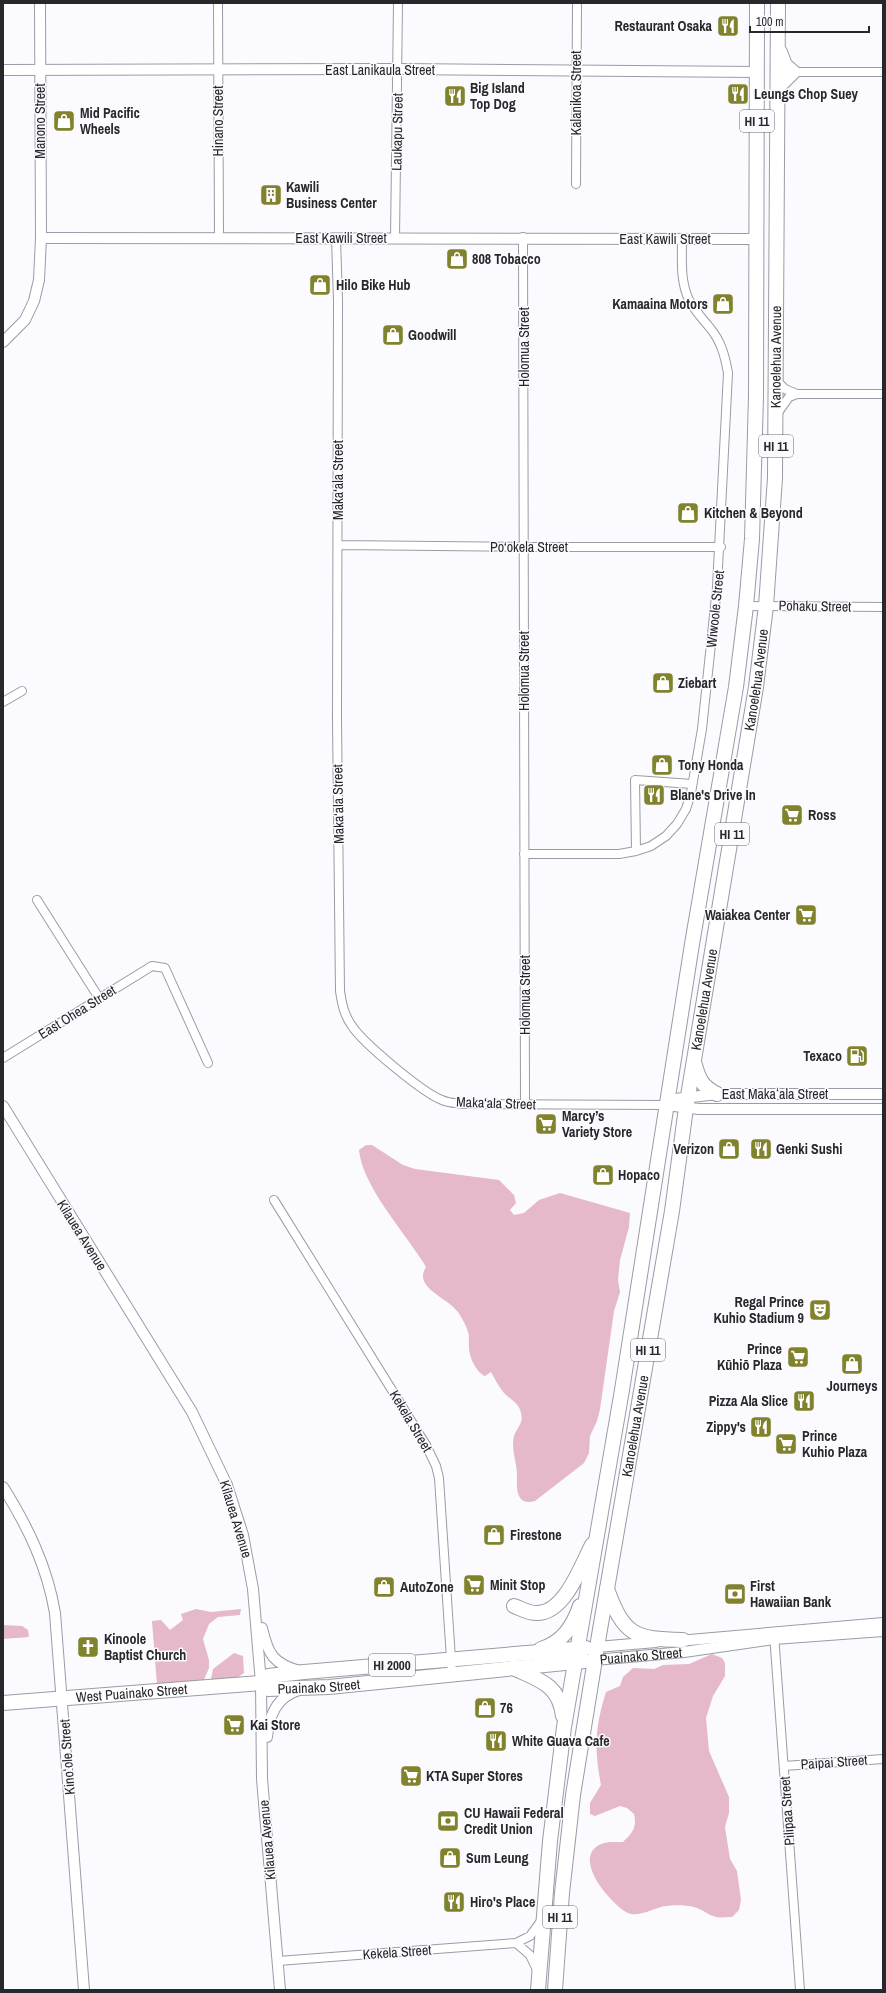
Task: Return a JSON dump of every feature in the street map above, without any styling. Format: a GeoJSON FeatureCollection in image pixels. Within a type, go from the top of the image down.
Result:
{"type":"FeatureCollection","features":[{"type":"Feature","properties":{"kind":"highway","name":"Kanoelehua Avenue"},"geometry":{"type":"LineString","coordinates":[[539,1984],[543,1913],[550,1841],[564,1727],[592,1572],[622,1390],[667,1103],[736,687],[746,606],[755,469],[757,3]]}},
{"type":"Feature","properties":{"kind":"highway","name":"Kanoelehua Avenue"},"geometry":{"type":"LineString","coordinates":[[555,1990],[567,1844],[596,1653],[672,1211],[687,1103],[756,687],[766,606],[775,478],[778,3]]}},
{"type":"Feature","properties":{"kind":"highway"},"geometry":{"type":"LineString","coordinates":[[778,44],[781,59],[793,72],[778,86]]}},
{"type":"Feature","properties":{"kind":"highway"},"geometry":{"type":"LineString","coordinates":[[757,239],[764,236],[772,228],[777,218]]}},
{"type":"Feature","properties":{"kind":"highway"},"geometry":{"type":"LineString","coordinates":[[757,239],[763,241],[770,248],[776,264]]}},
{"type":"Feature","properties":{"kind":"highway"},"geometry":{"type":"LineString","coordinates":[[695,1062],[698,1077],[701,1082],[706,1088],[717,1094]]}},
{"type":"Feature","properties":{"kind":"highway"},"geometry":{"type":"LineString","coordinates":[[514,1606],[529,1612],[538,1613],[556,1607],[565,1595],[598,1536]]}},
{"type":"Feature","properties":{"kind":"highway"},"geometry":{"type":"LineString","coordinates":[[525,1654],[544,1649],[556,1642],[566,1633],[574,1622],[592,1572]]}},
{"type":"Feature","properties":{"kind":"highway"},"geometry":{"type":"LineString","coordinates":[[607,1588],[620,1618],[633,1632],[652,1640],[683,1640]]}},
{"type":"Feature","properties":{"kind":"highway","name":"Puainako Street"},"geometry":{"type":"LineString","coordinates":[[577,1655],[525,1654],[451,1667],[369,1684],[268,1689],[261,1683],[268,1676],[304,1672],[451,1667],[512,1668],[577,1655],[596,1653]]}},
{"type":"Feature","properties":{"kind":"highway"},"geometry":{"type":"LineString","coordinates":[[512,1668],[545,1683],[553,1689],[562,1705],[564,1727]]}},
{"type":"Feature","properties":{"kind":"highway","name":"West Puainako Street"},"geometry":{"type":"LineString","coordinates":[[3,1703],[261,1683]]}},
{"type":"Feature","properties":{"kind":"street","name":"Manono Street"},"geometry":{"type":"LineString","coordinates":[[40,3],[41,238]]}},
{"type":"Feature","properties":{"kind":"street","name":"Hinano Street"},"geometry":{"type":"LineString","coordinates":[[218,3],[219,238]]}},
{"type":"Feature","properties":{"kind":"street","name":"Laukapu Street"},"geometry":{"type":"LineString","coordinates":[[395,238],[398,3]]}},
{"type":"Feature","properties":{"kind":"street","name":"Kalanikoa Street"},"geometry":{"type":"LineString","coordinates":[[576,184],[577,3]]}},
{"type":"Feature","properties":{"kind":"street","name":"East Lanikaula Street"},"geometry":{"type":"LineString","coordinates":[[3,70],[218,71],[398,69],[757,72]]}},
{"type":"Feature","properties":{"kind":"street"},"geometry":{"type":"LineString","coordinates":[[793,72],[883,72]]}},
{"type":"Feature","properties":{"kind":"street","name":"East Kawili Street"},"geometry":{"type":"LineString","coordinates":[[41,238],[523,237],[757,239]]}},
{"type":"Feature","properties":{"kind":"street","name":"Holomua Street"},"geometry":{"type":"LineString","coordinates":[[523,237],[525,1104]]}},
{"type":"Feature","properties":{"kind":"street"},"geometry":{"type":"LineString","coordinates":[[3,342],[20,326],[34,301],[40,273],[41,238]]}},
{"type":"Feature","properties":{"kind":"street","name":"Maka‘ala Street"},"geometry":{"type":"LineString","coordinates":[[336,238],[338,302],[338,734],[340,991],[342,1008],[352,1027],[370,1045],[424,1091],[442,1101],[463,1104],[667,1103]]}},
{"type":"Feature","properties":{"kind":"street","name":"Wiwoole Street"},"geometry":{"type":"LineString","coordinates":[[524,854],[619,854],[636,852],[659,841],[675,827],[686,809],[702,729],[720,547],[728,373],[726,362],[717,338],[696,312],[684,287],[682,274],[682,239]]}},
{"type":"Feature","properties":{"kind":"street"},"geometry":{"type":"LineString","coordinates":[[776,380],[785,389],[797,394]]}},
{"type":"Feature","properties":{"kind":"street"},"geometry":{"type":"LineString","coordinates":[[776,415],[789,397],[797,394],[883,394]]}},
{"type":"Feature","properties":{"kind":"street","name":"Po‘okela Street"},"geometry":{"type":"LineString","coordinates":[[338,545],[523,548],[720,547]]}},
{"type":"Feature","properties":{"kind":"street","name":"Pohaku Street"},"geometry":{"type":"LineString","coordinates":[[746,606],[883,607]]}},
{"type":"Feature","properties":{"kind":"street"},"geometry":{"type":"LineString","coordinates":[[3,702],[22,691]]}},
{"type":"Feature","properties":{"kind":"street"},"geometry":{"type":"LineString","coordinates":[[636,852],[635,780],[692,784]]}},
{"type":"Feature","properties":{"kind":"street"},"geometry":{"type":"LineString","coordinates":[[38,900],[99,998]]}},
{"type":"Feature","properties":{"kind":"street","name":"East Ohea Street"},"geometry":{"type":"LineString","coordinates":[[3,1058],[152,966],[165,968],[208,1063]]}},
{"type":"Feature","properties":{"kind":"street","name":"East Makaʻala Street"},"geometry":{"type":"LineString","coordinates":[[687,1103],[717,1094],[883,1094]]}},
{"type":"Feature","properties":{"kind":"street","name":"East Makaʻala Street"},"geometry":{"type":"LineString","coordinates":[[667,1103],[687,1103],[770,1110],[883,1109]]}},
{"type":"Feature","properties":{"kind":"street","name":"Kilauea Avenue"},"geometry":{"type":"LineString","coordinates":[[3,1106],[192,1412],[227,1484],[243,1535],[253,1589],[261,1683],[262,1779],[280,1990]]}},
{"type":"Feature","properties":{"kind":"street","name":"Kekela Street"},"geometry":{"type":"LineString","coordinates":[[274,1200],[426,1445],[436,1466],[439,1478],[451,1667]]}},
{"type":"Feature","properties":{"kind":"street","name":"Kinoʻole Street"},"geometry":{"type":"LineString","coordinates":[[3,1487],[23,1518],[47,1574],[58,1631],[84,1990]]}},
{"type":"Feature","properties":{"kind":"street"},"geometry":{"type":"LineString","coordinates":[[253,1589],[268,1650],[278,1662],[289,1668],[304,1672]]}},
{"type":"Feature","properties":{"kind":"street","name":"Puainako Street"},"geometry":{"type":"LineString","coordinates":[[596,1653],[684,1652],[774,1635],[883,1623]]}},
{"type":"Feature","properties":{"kind":"street","name":"Puainako Street"},"geometry":{"type":"LineString","coordinates":[[596,1653],[683,1640],[883,1631]]}},
{"type":"Feature","properties":{"kind":"street","name":"Pilipaa Street"},"geometry":{"type":"LineString","coordinates":[[774,1635],[800,1990]]}},
{"type":"Feature","properties":{"kind":"street"},"geometry":{"type":"LineString","coordinates":[[262,1779],[271,1715],[284,1697],[304,1688]]}},
{"type":"Feature","properties":{"kind":"street","name":"Paipai Street"},"geometry":{"type":"LineString","coordinates":[[784,1766],[883,1759]]}},
{"type":"Feature","properties":{"kind":"street","name":"Kekela Street"},"geometry":{"type":"LineString","coordinates":[[278,1961],[516,1943],[526,1939],[534,1932],[540,1923],[543,1913]]}},
{"type":"Feature","properties":{"kind":"street"},"geometry":{"type":"LineString","coordinates":[[516,1943],[534,1960],[539,1984]]}},
{"type":"Feature","properties":{"kind":"shaded area"},"geometry":{"type":"Polygon","coordinates":[[[366,1145],[372,1145],[403,1165],[415,1169],[499,1180],[514,1195],[516,1203],[510,1210],[514,1215],[524,1213],[539,1200],[560,1193],[630,1213],[629,1227],[620,1260],[618,1280],[620,1292],[614,1311],[600,1409],[597,1421],[590,1436],[589,1453],[584,1463],[535,1501],[523,1501],[518,1494],[517,1488],[517,1472],[513,1440],[522,1420],[520,1410],[517,1404],[502,1391],[491,1372],[485,1376],[476,1368],[470,1355],[469,1334],[461,1317],[453,1306],[427,1286],[424,1281],[423,1274],[426,1267],[385,1208],[362,1164],[359,1150],[366,1145]]]}},
{"type":"Feature","properties":{"kind":"shaded area"},"geometry":{"type":"Polygon","coordinates":[[[196,1609],[211,1612],[241,1609],[240,1615],[218,1617],[209,1624],[203,1639],[209,1660],[209,1668],[203,1682],[157,1685],[152,1621],[161,1620],[170,1630],[183,1620],[181,1614],[196,1609]]]}},
{"type":"Feature","properties":{"kind":"shaded area"},"geometry":{"type":"Polygon","coordinates":[[[3,1625],[22,1626],[28,1630],[29,1637],[3,1639],[3,1625]]]}},
{"type":"Feature","properties":{"kind":"shaded area"},"geometry":{"type":"Polygon","coordinates":[[[234,1653],[243,1656],[244,1673],[237,1678],[214,1681],[211,1679],[213,1669],[234,1653]]]}},
{"type":"Feature","properties":{"kind":"shaded area"},"geometry":{"type":"Polygon","coordinates":[[[712,1654],[722,1658],[725,1663],[725,1676],[713,1696],[706,1718],[709,1751],[729,1797],[729,1813],[725,1827],[730,1859],[737,1871],[741,1900],[739,1910],[732,1917],[716,1917],[694,1907],[673,1905],[637,1914],[628,1913],[613,1901],[597,1882],[592,1871],[590,1861],[592,1852],[599,1845],[608,1842],[623,1842],[632,1833],[635,1823],[634,1814],[627,1808],[620,1806],[595,1816],[590,1814],[590,1803],[601,1785],[597,1760],[597,1738],[602,1705],[606,1692],[620,1686],[623,1677],[633,1668],[654,1669],[663,1665],[689,1664],[712,1654]]]}},
{"type":"Feature","properties":{"kind":"place","name":"Restaurant Osaka"},"geometry":{"type":"Point","coordinates":[728,26]}},
{"type":"Feature","properties":{"kind":"place","name":"Leungs Chop Suey"},"geometry":{"type":"Point","coordinates":[738,94]}},
{"type":"Feature","properties":{"kind":"place","name":"Big Island Top Dog"},"geometry":{"type":"Point","coordinates":[455,96]}},
{"type":"Feature","properties":{"kind":"place","name":"Mid Pacific Wheels"},"geometry":{"type":"Point","coordinates":[64,121]}},
{"type":"Feature","properties":{"kind":"place","name":"Kawili Business Center"},"geometry":{"type":"Point","coordinates":[271,195]}},
{"type":"Feature","properties":{"kind":"place","name":"808 Tobacco"},"geometry":{"type":"Point","coordinates":[457,259]}},
{"type":"Feature","properties":{"kind":"place","name":"Hilo Bike Hub"},"geometry":{"type":"Point","coordinates":[320,285]}},
{"type":"Feature","properties":{"kind":"place","name":"Kamaaina Motors"},"geometry":{"type":"Point","coordinates":[723,304]}},
{"type":"Feature","properties":{"kind":"place","name":"Goodwill"},"geometry":{"type":"Point","coordinates":[393,335]}},
{"type":"Feature","properties":{"kind":"place","name":"Kitchen & Beyond"},"geometry":{"type":"Point","coordinates":[688,513]}},
{"type":"Feature","properties":{"kind":"place","name":"Ziebart"},"geometry":{"type":"Point","coordinates":[663,683]}},
{"type":"Feature","properties":{"kind":"place","name":"Tony Honda"},"geometry":{"type":"Point","coordinates":[662,765]}},
{"type":"Feature","properties":{"kind":"place","name":"Blane's Drive In"},"geometry":{"type":"Point","coordinates":[654,795]}},
{"type":"Feature","properties":{"kind":"place","name":"Ross"},"geometry":{"type":"Point","coordinates":[792,815]}},
{"type":"Feature","properties":{"kind":"place","name":"Waiakea Center"},"geometry":{"type":"Point","coordinates":[806,915]}},
{"type":"Feature","properties":{"kind":"place","name":"Texaco"},"geometry":{"type":"Point","coordinates":[857,1056]}},
{"type":"Feature","properties":{"kind":"place","name":"Marcy’s Variety Store"},"geometry":{"type":"Point","coordinates":[546,1124]}},
{"type":"Feature","properties":{"kind":"place","name":"Verizon"},"geometry":{"type":"Point","coordinates":[729,1149]}},
{"type":"Feature","properties":{"kind":"place","name":"Genki Sushi"},"geometry":{"type":"Point","coordinates":[761,1149]}},
{"type":"Feature","properties":{"kind":"place","name":"Hopaco"},"geometry":{"type":"Point","coordinates":[603,1175]}},
{"type":"Feature","properties":{"kind":"place","name":"Regal Prince Kuhio Stadium 9"},"geometry":{"type":"Point","coordinates":[820,1310]}},
{"type":"Feature","properties":{"kind":"place","name":"Prince Kūhiō Plaza"},"geometry":{"type":"Point","coordinates":[798,1357]}},
{"type":"Feature","properties":{"kind":"place","name":"Journeys"},"geometry":{"type":"Point","coordinates":[852,1364]}},
{"type":"Feature","properties":{"kind":"place","name":"Pizza Ala Slice"},"geometry":{"type":"Point","coordinates":[804,1401]}},
{"type":"Feature","properties":{"kind":"place","name":"Zippy's"},"geometry":{"type":"Point","coordinates":[761,1427]}},
{"type":"Feature","properties":{"kind":"place","name":"Prince Kuhio Plaza"},"geometry":{"type":"Point","coordinates":[786,1444]}},
{"type":"Feature","properties":{"kind":"place","name":"Firestone"},"geometry":{"type":"Point","coordinates":[494,1535]}},
{"type":"Feature","properties":{"kind":"place","name":"Minit Stop"},"geometry":{"type":"Point","coordinates":[474,1585]}},
{"type":"Feature","properties":{"kind":"place","name":"AutoZone"},"geometry":{"type":"Point","coordinates":[384,1587]}},
{"type":"Feature","properties":{"kind":"place","name":"First Hawaiian Bank"},"geometry":{"type":"Point","coordinates":[735,1594]}},
{"type":"Feature","properties":{"kind":"place","name":"Kinoole Baptist Church"},"geometry":{"type":"Point","coordinates":[88,1647]}},
{"type":"Feature","properties":{"kind":"place","name":"76"},"geometry":{"type":"Point","coordinates":[485,1708]}},
{"type":"Feature","properties":{"kind":"place","name":"Kai Store"},"geometry":{"type":"Point","coordinates":[234,1725]}},
{"type":"Feature","properties":{"kind":"place","name":"White Guava Cafe"},"geometry":{"type":"Point","coordinates":[496,1741]}},
{"type":"Feature","properties":{"kind":"place","name":"KTA Super Stores"},"geometry":{"type":"Point","coordinates":[411,1776]}},
{"type":"Feature","properties":{"kind":"place","name":"CU Hawaii Federal Credit Union"},"geometry":{"type":"Point","coordinates":[448,1821]}},
{"type":"Feature","properties":{"kind":"place","name":"Sum Leung"},"geometry":{"type":"Point","coordinates":[450,1858]}},
{"type":"Feature","properties":{"kind":"place","name":"Hiro's Place"},"geometry":{"type":"Point","coordinates":[454,1902]}}]}
